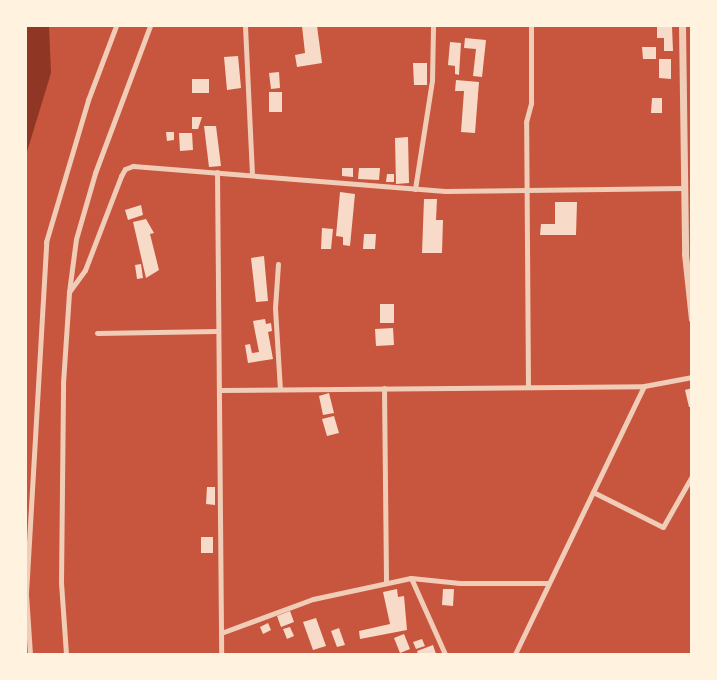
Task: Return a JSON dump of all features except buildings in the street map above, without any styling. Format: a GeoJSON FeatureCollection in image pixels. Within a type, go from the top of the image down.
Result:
{"type":"FeatureCollection","features":[{"type":"Feature","properties":{"kind":"street"},"geometry":{"type":"LineString","coordinates":[[30,654],[26,594],[46,242],[88,100],[116,26]]}},
{"type":"Feature","properties":{"kind":"street"},"geometry":{"type":"LineString","coordinates":[[66,654],[62,536],[69,292],[76,239],[95,173],[150,26]]}},
{"type":"Feature","properties":{"kind":"street"},"geometry":{"type":"LineString","coordinates":[[245,26],[252,175]]}},
{"type":"Feature","properties":{"kind":"street"},"geometry":{"type":"LineString","coordinates":[[415,189],[432,80],[433,26]]}},
{"type":"Feature","properties":{"kind":"street"},"geometry":{"type":"LineString","coordinates":[[528,387],[526,190],[531,26]]}},
{"type":"Feature","properties":{"kind":"street"},"geometry":{"type":"LineString","coordinates":[[682,26],[684,188],[692,320]]}},
{"type":"Feature","properties":{"kind":"street"},"geometry":{"type":"LineString","coordinates":[[69,292],[85,270],[125,169],[143,166],[415,189],[684,188]]}},
{"type":"Feature","properties":{"kind":"street"},"geometry":{"type":"LineString","coordinates":[[217,172],[221,654]]}},
{"type":"Feature","properties":{"kind":"street"},"geometry":{"type":"LineString","coordinates":[[278,264],[275,308],[280,389]]}},
{"type":"Feature","properties":{"kind":"street"},"geometry":{"type":"LineString","coordinates":[[97,333],[217,331]]}},
{"type":"Feature","properties":{"kind":"street"},"geometry":{"type":"LineString","coordinates":[[219,390],[645,386],[692,377]]}},
{"type":"Feature","properties":{"kind":"street"},"geometry":{"type":"LineString","coordinates":[[515,654],[645,386]]}},
{"type":"Feature","properties":{"kind":"street"},"geometry":{"type":"LineString","coordinates":[[384,388],[386,583]]}},
{"type":"Feature","properties":{"kind":"street"},"geometry":{"type":"LineString","coordinates":[[593,492],[663,527],[692,476]]}},
{"type":"Feature","properties":{"kind":"street"},"geometry":{"type":"LineString","coordinates":[[221,633],[313,599],[411,578],[460,583],[548,583]]}},
{"type":"Feature","properties":{"kind":"street"},"geometry":{"type":"LineString","coordinates":[[411,578],[444,654]]}},
{"type":"Feature","properties":{"kind":"shaded area"},"geometry":{"type":"Polygon","coordinates":[[[26,26],[49,26],[51,73],[26,155],[26,26]]]}}]}
